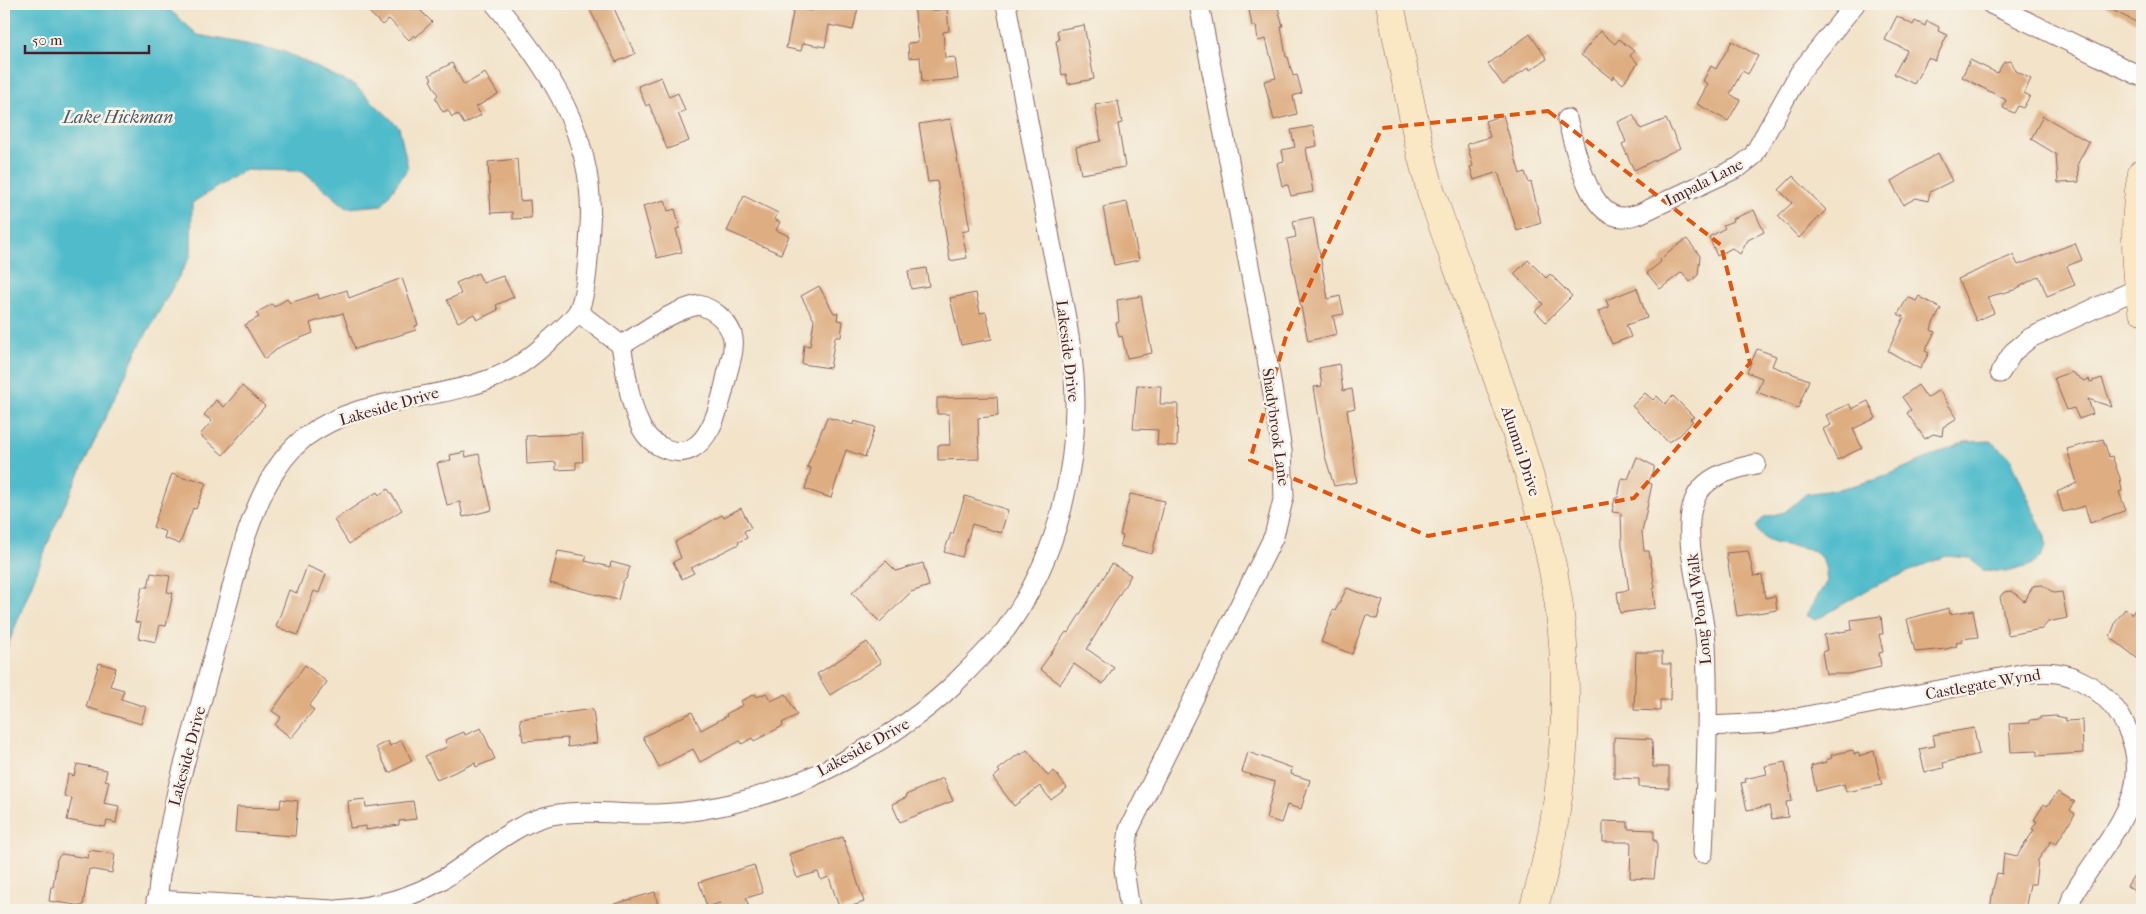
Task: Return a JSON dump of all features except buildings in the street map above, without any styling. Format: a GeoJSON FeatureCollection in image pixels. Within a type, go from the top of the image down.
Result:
{"type":"FeatureCollection","features":[{"type":"Feature","properties":{"kind":"main road","name":"Alumni Drive"},"geometry":{"type":"LineString","coordinates":[[1390,4],[1421,154],[1431,192],[1519,442],[1536,498],[1554,572],[1564,676],[1564,736],[1552,832],[1533,910]]}},
{"type":"Feature","properties":{"kind":"main road"},"geometry":{"type":"LineString","coordinates":[[2141,299],[2136,226],[2142,173]]}},
{"type":"Feature","properties":{"kind":"street"},"geometry":{"type":"LineString","coordinates":[[495,4],[519,32],[562,97],[577,130],[586,162],[591,193],[591,224],[584,284],[578,312],[621,345],[637,417],[646,434],[653,442],[670,450],[683,451],[699,443],[712,428],[723,396],[733,349],[731,333],[722,319],[710,308],[699,305],[682,309],[621,345]]}},
{"type":"Feature","properties":{"kind":"street","name":"Lakeside Drive"},"geometry":{"type":"LineString","coordinates":[[337,910],[376,905],[413,894],[442,880],[519,828],[548,816],[691,811],[757,797],[791,785],[824,770],[903,727],[950,690],[1005,629],[1042,566],[1060,513],[1075,440],[1075,404],[1069,338],[1006,4]]}},
{"type":"Feature","properties":{"kind":"street","name":"Shadybrook Lane"},"geometry":{"type":"LineString","coordinates":[[1130,910],[1124,869],[1129,830],[1274,536],[1284,496],[1282,451],[1270,375],[1199,4]]}},
{"type":"Feature","properties":{"kind":"street","name":"Impala Lane"},"geometry":{"type":"LineString","coordinates":[[1567,119],[1592,196],[1609,213],[1623,218],[1639,214],[1739,167],[1753,156],[1800,72],[1855,4]]}},
{"type":"Feature","properties":{"kind":"street"},"geometry":{"type":"LineString","coordinates":[[1991,4],[2142,76]]}},
{"type":"Feature","properties":{"kind":"street"},"geometry":{"type":"LineString","coordinates":[[2000,373],[2013,352],[2030,338],[2141,299]]}},
{"type":"Feature","properties":{"kind":"street","name":"Lakeside Drive"},"geometry":{"type":"LineString","coordinates":[[333,910],[156,905],[166,840],[178,791],[244,539],[256,505],[285,458],[304,439],[347,414],[480,382],[507,372],[540,350],[578,312]]}},
{"type":"Feature","properties":{"kind":"street","name":"Long Pond Walk"},"geometry":{"type":"LineString","coordinates":[[1703,853],[1708,726],[1706,642],[1690,538],[1690,515],[1694,500],[1702,488],[1735,469],[1756,464]]}},
{"type":"Feature","properties":{"kind":"street","name":"Castlegate Wynd"},"geometry":{"type":"LineString","coordinates":[[1708,726],[1772,723],[2026,673],[2059,674],[2082,682],[2106,697],[2118,710],[2134,744],[2138,762],[2137,779],[2126,810],[2073,895],[2068,910]]}},
{"type":"Feature","properties":{"kind":"highlighted area"},"geometry":{"type":"Polygon","coordinates":[[[1548,111],[1721,245],[1750,363],[1634,498],[1428,536],[1250,460],[1287,333],[1382,128],[1548,111]]]}},
{"type":"Feature","properties":{"kind":"water","name":"Lake Hickman"},"geometry":{"type":"Polygon","coordinates":[[[4,4],[163,4],[198,35],[283,51],[356,86],[399,127],[408,168],[382,205],[347,208],[303,171],[244,170],[192,203],[191,255],[137,350],[54,528],[4,655],[4,4]]]}},
{"type":"Feature","properties":{"kind":"water"},"geometry":{"type":"Polygon","coordinates":[[[1991,441],[2010,457],[2045,537],[2046,546],[2041,557],[2029,566],[2007,572],[1983,570],[1969,558],[1946,556],[1874,586],[1816,620],[1806,615],[1827,581],[1823,561],[1816,553],[1808,549],[1779,544],[1769,541],[1762,536],[1756,527],[1764,517],[1785,512],[1806,494],[1844,488],[1878,479],[1965,442],[1991,441]]]}}]}
